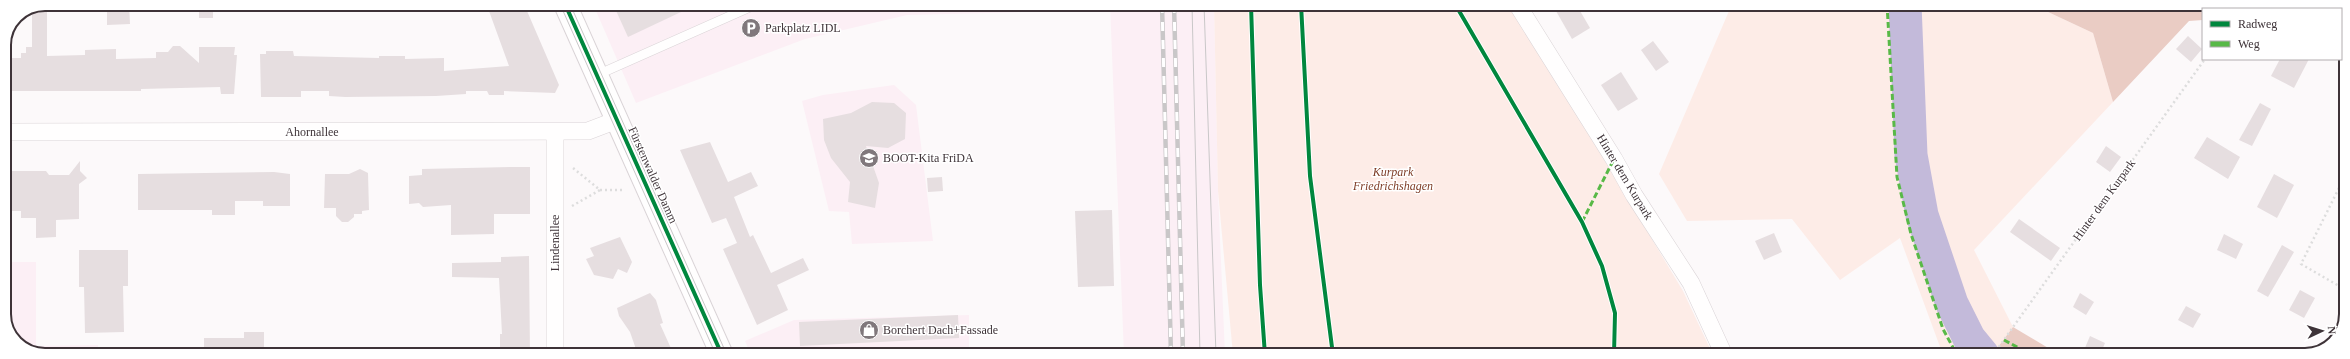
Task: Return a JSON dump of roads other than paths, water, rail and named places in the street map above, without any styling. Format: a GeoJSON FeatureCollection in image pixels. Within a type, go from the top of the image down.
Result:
{"type":"FeatureCollection","features":[{"type":"Feature","properties":{"kind":"main road","name":"Fürstenwalder Damm"},"geometry":{"type":"LineString","coordinates":[[568,11],[719,348]]}},
{"type":"Feature","properties":{"kind":"street","name":"Hinter dem Kurpark"},"geometry":{"type":"LineString","coordinates":[[1521,11],[1614,159],[1634,195],[1691,283],[1721,348]]}},
{"type":"Feature","properties":{"kind":"street","name":"Ahornallee"},"geometry":{"type":"LineString","coordinates":[[11,132],[554,132],[588,131],[617,120]]}},
{"type":"Feature","properties":{"kind":"street","name":"Lindenallee"},"geometry":{"type":"LineString","coordinates":[[554,132],[555,348]]}},
{"type":"Feature","properties":{"kind":"lane"},"geometry":{"type":"LineString","coordinates":[[597,75],[741,11]]}},
{"type":"Feature","properties":{"kind":"waterway"},"geometry":{"type":"LineString","coordinates":[[1905,11],[1911,155],[1922,215],[1952,304],[1969,338],[1977,348]]}},
{"type":"Feature","properties":{"kind":"tram line"},"geometry":{"type":"LineString","coordinates":[[563,11],[713,348]]}},
{"type":"Feature","properties":{"kind":"tram line"},"geometry":{"type":"LineString","coordinates":[[573,11],[724,348]]}},
{"type":"Feature","properties":{"kind":"tram line"},"geometry":{"type":"LineString","coordinates":[[1192,11],[1200,348]]}},
{"type":"Feature","properties":{"kind":"tram line"},"geometry":{"type":"LineString","coordinates":[[1204,11],[1216,348]]}},
{"type":"Feature","properties":{"kind":"railway"},"geometry":{"type":"LineString","coordinates":[[1162,11],[1171,348]]}},
{"type":"Feature","properties":{"kind":"railway"},"geometry":{"type":"LineString","coordinates":[[1174,11],[1183,348]]}},
{"type":"Feature","properties":{"kind":"place","name":"Parkplatz LIDL"},"geometry":{"type":"Point","coordinates":[751,28]}},
{"type":"Feature","properties":{"kind":"place","name":"BOOT-Kita FriDA"},"geometry":{"type":"Point","coordinates":[869,158]}},
{"type":"Feature","properties":{"kind":"place","name":"Borchert Dach+Fassade"},"geometry":{"type":"Point","coordinates":[869,330]}},
{"type":"Feature","properties":{"kind":"park label","name":"Kurpark Friedrichshagen"},"geometry":{"type":"Point","coordinates":[1393,179]}}]}
